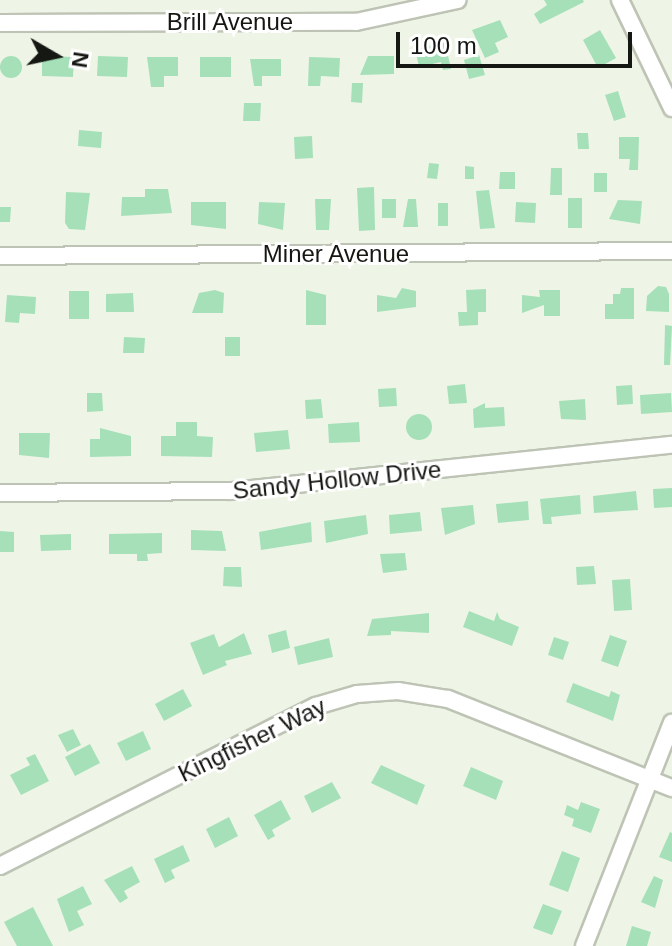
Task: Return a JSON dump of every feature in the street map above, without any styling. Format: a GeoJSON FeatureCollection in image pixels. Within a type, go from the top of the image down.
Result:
{"type":"FeatureCollection","features":[{"type":"Feature","properties":{"kind":"street","name":"Brill Avenue"},"geometry":{"type":"LineString","coordinates":[[0,23],[356,22],[458,0]]}},
{"type":"Feature","properties":{"kind":"street"},"geometry":{"type":"LineString","coordinates":[[620,0],[672,108]]}},
{"type":"Feature","properties":{"kind":"street","name":"Miner Avenue"},"geometry":{"type":"LineString","coordinates":[[0,256],[672,251]]}},
{"type":"Feature","properties":{"kind":"street","name":"Sandy Hollow Drive"},"geometry":{"type":"LineString","coordinates":[[0,493],[231,491],[672,445]]}},
{"type":"Feature","properties":{"kind":"street","name":"Kingfisher Way"},"geometry":{"type":"LineString","coordinates":[[0,866],[316,706],[357,694],[398,691],[448,699],[672,788]]}},
{"type":"Feature","properties":{"kind":"street"},"geometry":{"type":"LineString","coordinates":[[584,946],[672,723]]}},
{"type":"Feature","properties":{"kind":"building"},"geometry":{"type":"Polygon","coordinates":[[[544,0],[584,2],[540,24],[534,14],[547,5],[544,0]]]}},
{"type":"Feature","properties":{"kind":"building"},"geometry":{"type":"Polygon","coordinates":[[[500,20],[508,37],[495,43],[499,52],[485,58],[472,30],[500,20]]]}},
{"type":"Feature","properties":{"kind":"building"},"geometry":{"type":"Polygon","coordinates":[[[600,30],[616,58],[598,68],[583,40],[600,30]]]}},
{"type":"Feature","properties":{"kind":"building"},"geometry":{"type":"Polygon","coordinates":[[[445,42],[451,69],[443,70],[441,62],[419,67],[415,49],[445,42]]]}},
{"type":"Feature","properties":{"kind":"building"},"geometry":{"type":"Polygon","coordinates":[[[479,55],[485,75],[469,79],[464,60],[479,55]]]}},
{"type":"Feature","properties":{"kind":"building"},"geometry":{"type":"Polygon","coordinates":[[[11,56],[19,59],[22,67],[19,75],[11,78],[3,75],[0,67],[3,59],[11,56]]]}},
{"type":"Feature","properties":{"kind":"building"},"geometry":{"type":"Polygon","coordinates":[[[42,56],[74,57],[73,77],[42,76],[42,56]]]}},
{"type":"Feature","properties":{"kind":"building"},"geometry":{"type":"Polygon","coordinates":[[[98,56],[128,57],[127,77],[97,76],[98,56]]]}},
{"type":"Feature","properties":{"kind":"building"},"geometry":{"type":"Polygon","coordinates":[[[368,56],[394,56],[394,74],[360,75],[368,56]]]}},
{"type":"Feature","properties":{"kind":"building"},"geometry":{"type":"Polygon","coordinates":[[[147,57],[178,57],[178,76],[164,76],[164,87],[151,87],[147,57]]]}},
{"type":"Feature","properties":{"kind":"building"},"geometry":{"type":"Polygon","coordinates":[[[200,57],[231,57],[231,77],[200,77],[200,57]]]}},
{"type":"Feature","properties":{"kind":"building"},"geometry":{"type":"Polygon","coordinates":[[[309,57],[340,58],[339,77],[321,76],[320,86],[308,86],[309,57]]]}},
{"type":"Feature","properties":{"kind":"building"},"geometry":{"type":"Polygon","coordinates":[[[250,59],[281,59],[281,76],[262,76],[262,86],[254,86],[250,59]]]}},
{"type":"Feature","properties":{"kind":"building"},"geometry":{"type":"Polygon","coordinates":[[[352,83],[363,83],[362,103],[351,102],[352,83]]]}},
{"type":"Feature","properties":{"kind":"building"},"geometry":{"type":"Polygon","coordinates":[[[618,91],[626,117],[614,121],[605,95],[618,91]]]}},
{"type":"Feature","properties":{"kind":"building"},"geometry":{"type":"Polygon","coordinates":[[[244,103],[261,103],[260,121],[243,121],[244,103]]]}},
{"type":"Feature","properties":{"kind":"building"},"geometry":{"type":"Polygon","coordinates":[[[79,130],[102,132],[101,148],[78,146],[79,130]]]}},
{"type":"Feature","properties":{"kind":"building"},"geometry":{"type":"Polygon","coordinates":[[[577,133],[588,133],[589,149],[578,149],[577,133]]]}},
{"type":"Feature","properties":{"kind":"building"},"geometry":{"type":"Polygon","coordinates":[[[312,136],[313,158],[295,159],[294,137],[312,136]]]}},
{"type":"Feature","properties":{"kind":"building"},"geometry":{"type":"Polygon","coordinates":[[[619,137],[639,137],[638,170],[629,170],[630,159],[619,159],[619,137]]]}},
{"type":"Feature","properties":{"kind":"building"},"geometry":{"type":"Polygon","coordinates":[[[429,163],[439,164],[437,179],[427,178],[429,163]]]}},
{"type":"Feature","properties":{"kind":"building"},"geometry":{"type":"Polygon","coordinates":[[[465,166],[474,167],[474,179],[465,179],[465,166]]]}},
{"type":"Feature","properties":{"kind":"building"},"geometry":{"type":"Polygon","coordinates":[[[551,168],[562,168],[562,195],[550,195],[551,168]]]}},
{"type":"Feature","properties":{"kind":"building"},"geometry":{"type":"Polygon","coordinates":[[[500,172],[515,172],[515,189],[499,189],[500,172]]]}},
{"type":"Feature","properties":{"kind":"building"},"geometry":{"type":"Polygon","coordinates":[[[594,173],[607,173],[607,192],[594,192],[594,173]]]}},
{"type":"Feature","properties":{"kind":"building"},"geometry":{"type":"Polygon","coordinates":[[[374,187],[375,230],[359,231],[357,188],[374,187]]]}},
{"type":"Feature","properties":{"kind":"building"},"geometry":{"type":"Polygon","coordinates":[[[145,189],[168,189],[172,213],[121,216],[122,197],[145,197],[145,189]]]}},
{"type":"Feature","properties":{"kind":"building"},"geometry":{"type":"Polygon","coordinates":[[[489,190],[495,228],[480,229],[476,191],[489,190]]]}},
{"type":"Feature","properties":{"kind":"building"},"geometry":{"type":"Polygon","coordinates":[[[66,192],[90,193],[85,230],[69,229],[65,223],[66,192]]]}},
{"type":"Feature","properties":{"kind":"building"},"geometry":{"type":"Polygon","coordinates":[[[568,198],[582,198],[582,228],[568,228],[568,198]]]}},
{"type":"Feature","properties":{"kind":"building"},"geometry":{"type":"Polygon","coordinates":[[[315,199],[331,199],[329,230],[316,230],[315,199]]]}},
{"type":"Feature","properties":{"kind":"building"},"geometry":{"type":"Polygon","coordinates":[[[382,199],[396,199],[396,218],[382,218],[382,199]]]}},
{"type":"Feature","properties":{"kind":"building"},"geometry":{"type":"Polygon","coordinates":[[[408,199],[416,199],[418,227],[403,227],[408,199]]]}},
{"type":"Feature","properties":{"kind":"building"},"geometry":{"type":"Polygon","coordinates":[[[618,200],[642,201],[640,224],[609,219],[618,200]]]}},
{"type":"Feature","properties":{"kind":"building"},"geometry":{"type":"Polygon","coordinates":[[[191,202],[226,202],[226,229],[191,225],[191,202]]]}},
{"type":"Feature","properties":{"kind":"building"},"geometry":{"type":"Polygon","coordinates":[[[259,202],[285,203],[283,230],[258,224],[259,202]]]}},
{"type":"Feature","properties":{"kind":"building"},"geometry":{"type":"Polygon","coordinates":[[[516,202],[536,203],[535,223],[515,222],[516,202]]]}},
{"type":"Feature","properties":{"kind":"building"},"geometry":{"type":"Polygon","coordinates":[[[438,203],[448,203],[448,226],[438,226],[438,203]]]}},
{"type":"Feature","properties":{"kind":"building"},"geometry":{"type":"Polygon","coordinates":[[[0,207],[11,207],[10,222],[0,222],[0,207]]]}},
{"type":"Feature","properties":{"kind":"building"},"geometry":{"type":"Polygon","coordinates":[[[658,286],[666,287],[669,294],[669,312],[646,311],[647,296],[658,286]]]}},
{"type":"Feature","properties":{"kind":"building"},"geometry":{"type":"Polygon","coordinates":[[[402,288],[416,291],[416,307],[377,312],[377,295],[396,298],[402,288]]]}},
{"type":"Feature","properties":{"kind":"building"},"geometry":{"type":"Polygon","coordinates":[[[621,288],[634,288],[634,319],[605,319],[605,304],[613,304],[613,294],[620,294],[621,288]]]}},
{"type":"Feature","properties":{"kind":"building"},"geometry":{"type":"Polygon","coordinates":[[[486,289],[486,312],[478,312],[478,325],[459,326],[458,312],[467,312],[466,290],[486,289]]]}},
{"type":"Feature","properties":{"kind":"building"},"geometry":{"type":"Polygon","coordinates":[[[215,290],[224,293],[223,313],[192,313],[199,293],[215,290]]]}},
{"type":"Feature","properties":{"kind":"building"},"geometry":{"type":"Polygon","coordinates":[[[306,290],[326,295],[326,325],[306,325],[306,290]]]}},
{"type":"Feature","properties":{"kind":"building"},"geometry":{"type":"Polygon","coordinates":[[[539,290],[560,290],[560,316],[544,316],[544,305],[522,313],[522,295],[540,297],[539,290]]]}},
{"type":"Feature","properties":{"kind":"building"},"geometry":{"type":"Polygon","coordinates":[[[69,291],[89,291],[89,319],[69,319],[69,291]]]}},
{"type":"Feature","properties":{"kind":"building"},"geometry":{"type":"Polygon","coordinates":[[[133,293],[134,312],[106,312],[106,294],[133,293]]]}},
{"type":"Feature","properties":{"kind":"building"},"geometry":{"type":"Polygon","coordinates":[[[7,295],[36,297],[35,314],[20,313],[19,323],[5,322],[7,295]]]}},
{"type":"Feature","properties":{"kind":"building"},"geometry":{"type":"Polygon","coordinates":[[[665,325],[672,326],[670,365],[664,365],[665,325]]]}},
{"type":"Feature","properties":{"kind":"building"},"geometry":{"type":"Polygon","coordinates":[[[124,337],[145,338],[144,353],[123,353],[124,337]]]}},
{"type":"Feature","properties":{"kind":"building"},"geometry":{"type":"Polygon","coordinates":[[[225,337],[240,337],[240,356],[225,356],[225,337]]]}},
{"type":"Feature","properties":{"kind":"building"},"geometry":{"type":"Polygon","coordinates":[[[465,384],[467,403],[449,404],[447,386],[465,384]]]}},
{"type":"Feature","properties":{"kind":"building"},"geometry":{"type":"Polygon","coordinates":[[[632,385],[633,404],[617,405],[616,386],[632,385]]]}},
{"type":"Feature","properties":{"kind":"building"},"geometry":{"type":"Polygon","coordinates":[[[396,388],[397,406],[379,407],[378,389],[396,388]]]}},
{"type":"Feature","properties":{"kind":"building"},"geometry":{"type":"Polygon","coordinates":[[[87,393],[102,393],[103,411],[87,412],[87,393]]]}},
{"type":"Feature","properties":{"kind":"building"},"geometry":{"type":"Polygon","coordinates":[[[671,393],[672,412],[641,414],[640,395],[671,393]]]}},
{"type":"Feature","properties":{"kind":"building"},"geometry":{"type":"Polygon","coordinates":[[[321,399],[323,418],[306,419],[305,400],[321,399]]]}},
{"type":"Feature","properties":{"kind":"building"},"geometry":{"type":"Polygon","coordinates":[[[585,399],[586,420],[561,419],[559,401],[585,399]]]}},
{"type":"Feature","properties":{"kind":"building"},"geometry":{"type":"Polygon","coordinates":[[[485,403],[485,408],[504,407],[505,426],[474,428],[473,409],[485,403]]]}},
{"type":"Feature","properties":{"kind":"building"},"geometry":{"type":"Polygon","coordinates":[[[419,414],[428,418],[432,427],[428,436],[419,440],[410,436],[406,427],[410,418],[419,414]]]}},
{"type":"Feature","properties":{"kind":"building"},"geometry":{"type":"Polygon","coordinates":[[[176,422],[197,422],[197,436],[213,437],[212,457],[161,456],[161,436],[176,436],[176,422]]]}},
{"type":"Feature","properties":{"kind":"building"},"geometry":{"type":"Polygon","coordinates":[[[359,422],[360,442],[329,443],[328,424],[359,422]]]}},
{"type":"Feature","properties":{"kind":"building"},"geometry":{"type":"Polygon","coordinates":[[[100,428],[131,436],[131,456],[90,457],[90,439],[100,439],[100,428]]]}},
{"type":"Feature","properties":{"kind":"building"},"geometry":{"type":"Polygon","coordinates":[[[288,430],[290,449],[256,452],[254,433],[288,430]]]}},
{"type":"Feature","properties":{"kind":"building"},"geometry":{"type":"Polygon","coordinates":[[[19,433],[50,433],[49,458],[19,455],[19,433]]]}},
{"type":"Feature","properties":{"kind":"building"},"geometry":{"type":"Polygon","coordinates":[[[672,488],[672,507],[654,508],[653,489],[672,488]]]}},
{"type":"Feature","properties":{"kind":"building"},"geometry":{"type":"Polygon","coordinates":[[[636,491],[638,510],[594,513],[593,496],[636,491]]]}},
{"type":"Feature","properties":{"kind":"building"},"geometry":{"type":"Polygon","coordinates":[[[580,495],[581,514],[551,517],[552,524],[543,524],[540,499],[580,495]]]}},
{"type":"Feature","properties":{"kind":"building"},"geometry":{"type":"Polygon","coordinates":[[[528,501],[529,520],[498,523],[496,504],[528,501]]]}},
{"type":"Feature","properties":{"kind":"building"},"geometry":{"type":"Polygon","coordinates":[[[473,505],[475,524],[445,535],[441,508],[473,505]]]}},
{"type":"Feature","properties":{"kind":"building"},"geometry":{"type":"Polygon","coordinates":[[[420,512],[422,531],[390,534],[389,515],[420,512]]]}},
{"type":"Feature","properties":{"kind":"building"},"geometry":{"type":"Polygon","coordinates":[[[366,515],[368,534],[326,543],[324,521],[366,515]]]}},
{"type":"Feature","properties":{"kind":"building"},"geometry":{"type":"Polygon","coordinates":[[[311,522],[312,542],[261,550],[259,532],[311,522]]]}},
{"type":"Feature","properties":{"kind":"building"},"geometry":{"type":"Polygon","coordinates":[[[191,530],[222,531],[226,551],[191,550],[191,530]]]}},
{"type":"Feature","properties":{"kind":"building"},"geometry":{"type":"Polygon","coordinates":[[[0,531],[14,532],[14,552],[0,552],[0,531]]]}},
{"type":"Feature","properties":{"kind":"building"},"geometry":{"type":"Polygon","coordinates":[[[162,533],[162,553],[147,554],[148,561],[137,561],[137,554],[109,554],[109,534],[162,533]]]}},
{"type":"Feature","properties":{"kind":"building"},"geometry":{"type":"Polygon","coordinates":[[[71,534],[71,550],[41,551],[40,535],[71,534]]]}},
{"type":"Feature","properties":{"kind":"building"},"geometry":{"type":"Polygon","coordinates":[[[405,553],[407,570],[383,573],[380,554],[405,553]]]}},
{"type":"Feature","properties":{"kind":"building"},"geometry":{"type":"Polygon","coordinates":[[[594,566],[596,584],[577,585],[576,567],[594,566]]]}},
{"type":"Feature","properties":{"kind":"building"},"geometry":{"type":"Polygon","coordinates":[[[224,567],[241,567],[242,587],[223,586],[224,567]]]}},
{"type":"Feature","properties":{"kind":"building"},"geometry":{"type":"Polygon","coordinates":[[[630,579],[632,610],[614,611],[612,580],[630,579]]]}},
{"type":"Feature","properties":{"kind":"building"},"geometry":{"type":"Polygon","coordinates":[[[469,611],[494,621],[497,612],[500,619],[519,627],[512,646],[463,627],[469,611]]]}},
{"type":"Feature","properties":{"kind":"building"},"geometry":{"type":"Polygon","coordinates":[[[429,613],[429,633],[391,631],[391,635],[367,636],[372,619],[429,613]]]}},
{"type":"Feature","properties":{"kind":"building"},"geometry":{"type":"Polygon","coordinates":[[[286,630],[290,648],[272,653],[268,635],[286,630]]]}},
{"type":"Feature","properties":{"kind":"building"},"geometry":{"type":"Polygon","coordinates":[[[244,633],[252,654],[225,661],[227,665],[203,675],[190,643],[214,634],[219,647],[244,633]]]}},
{"type":"Feature","properties":{"kind":"building"},"geometry":{"type":"Polygon","coordinates":[[[610,635],[627,641],[618,667],[601,661],[610,635]]]}},
{"type":"Feature","properties":{"kind":"building"},"geometry":{"type":"Polygon","coordinates":[[[554,637],[569,642],[563,660],[548,655],[554,637]]]}},
{"type":"Feature","properties":{"kind":"building"},"geometry":{"type":"Polygon","coordinates":[[[329,638],[333,657],[298,665],[294,647],[329,638]]]}},
{"type":"Feature","properties":{"kind":"building"},"geometry":{"type":"Polygon","coordinates":[[[573,683],[609,697],[611,691],[620,695],[613,721],[566,702],[573,683]]]}},
{"type":"Feature","properties":{"kind":"building"},"geometry":{"type":"Polygon","coordinates":[[[183,689],[192,706],[164,721],[155,704],[183,689]]]}},
{"type":"Feature","properties":{"kind":"building"},"geometry":{"type":"Polygon","coordinates":[[[73,729],[81,745],[67,752],[58,735],[73,729]]]}},
{"type":"Feature","properties":{"kind":"building"},"geometry":{"type":"Polygon","coordinates":[[[143,731],[151,749],[126,761],[117,743],[143,731]]]}},
{"type":"Feature","properties":{"kind":"building"},"geometry":{"type":"Polygon","coordinates":[[[90,744],[100,763],[75,776],[65,757],[90,744]]]}},
{"type":"Feature","properties":{"kind":"building"},"geometry":{"type":"Polygon","coordinates":[[[35,754],[49,781],[21,795],[10,775],[30,765],[26,758],[35,754]]]}},
{"type":"Feature","properties":{"kind":"building"},"geometry":{"type":"Polygon","coordinates":[[[381,765],[425,785],[417,805],[371,783],[381,765]]]}},
{"type":"Feature","properties":{"kind":"building"},"geometry":{"type":"Polygon","coordinates":[[[471,767],[503,781],[496,800],[463,786],[471,767]]]}},
{"type":"Feature","properties":{"kind":"building"},"geometry":{"type":"Polygon","coordinates":[[[332,782],[341,798],[312,813],[304,796],[332,782]]]}},
{"type":"Feature","properties":{"kind":"building"},"geometry":{"type":"Polygon","coordinates":[[[281,800],[291,819],[272,830],[275,836],[268,840],[254,815],[281,800]]]}},
{"type":"Feature","properties":{"kind":"building"},"geometry":{"type":"Polygon","coordinates":[[[581,802],[600,809],[591,833],[572,826],[574,819],[564,815],[567,805],[578,810],[581,802]]]}},
{"type":"Feature","properties":{"kind":"building"},"geometry":{"type":"Polygon","coordinates":[[[229,817],[238,836],[215,848],[206,829],[229,817]]]}},
{"type":"Feature","properties":{"kind":"building"},"geometry":{"type":"Polygon","coordinates":[[[672,833],[672,862],[659,857],[672,833]]]}},
{"type":"Feature","properties":{"kind":"building"},"geometry":{"type":"Polygon","coordinates":[[[183,845],[190,861],[171,870],[175,878],[165,883],[154,859],[183,845]]]}},
{"type":"Feature","properties":{"kind":"building"},"geometry":{"type":"Polygon","coordinates":[[[562,851],[580,858],[568,892],[549,885],[562,851]]]}},
{"type":"Feature","properties":{"kind":"building"},"geometry":{"type":"Polygon","coordinates":[[[132,866],[140,882],[124,891],[128,898],[120,903],[104,880],[132,866]]]}},
{"type":"Feature","properties":{"kind":"building"},"geometry":{"type":"Polygon","coordinates":[[[654,876],[663,880],[655,908],[641,902],[654,876]]]}},
{"type":"Feature","properties":{"kind":"building"},"geometry":{"type":"Polygon","coordinates":[[[83,886],[92,904],[77,911],[84,925],[69,932],[57,899],[83,886]]]}},
{"type":"Feature","properties":{"kind":"building"},"geometry":{"type":"Polygon","coordinates":[[[543,904],[562,911],[552,935],[533,928],[543,904]]]}},
{"type":"Feature","properties":{"kind":"building"},"geometry":{"type":"Polygon","coordinates":[[[33,907],[53,946],[17,946],[4,922],[33,907]]]}},
{"type":"Feature","properties":{"kind":"building"},"geometry":{"type":"Polygon","coordinates":[[[632,926],[651,932],[647,946],[626,946],[632,926]]]}}]}
